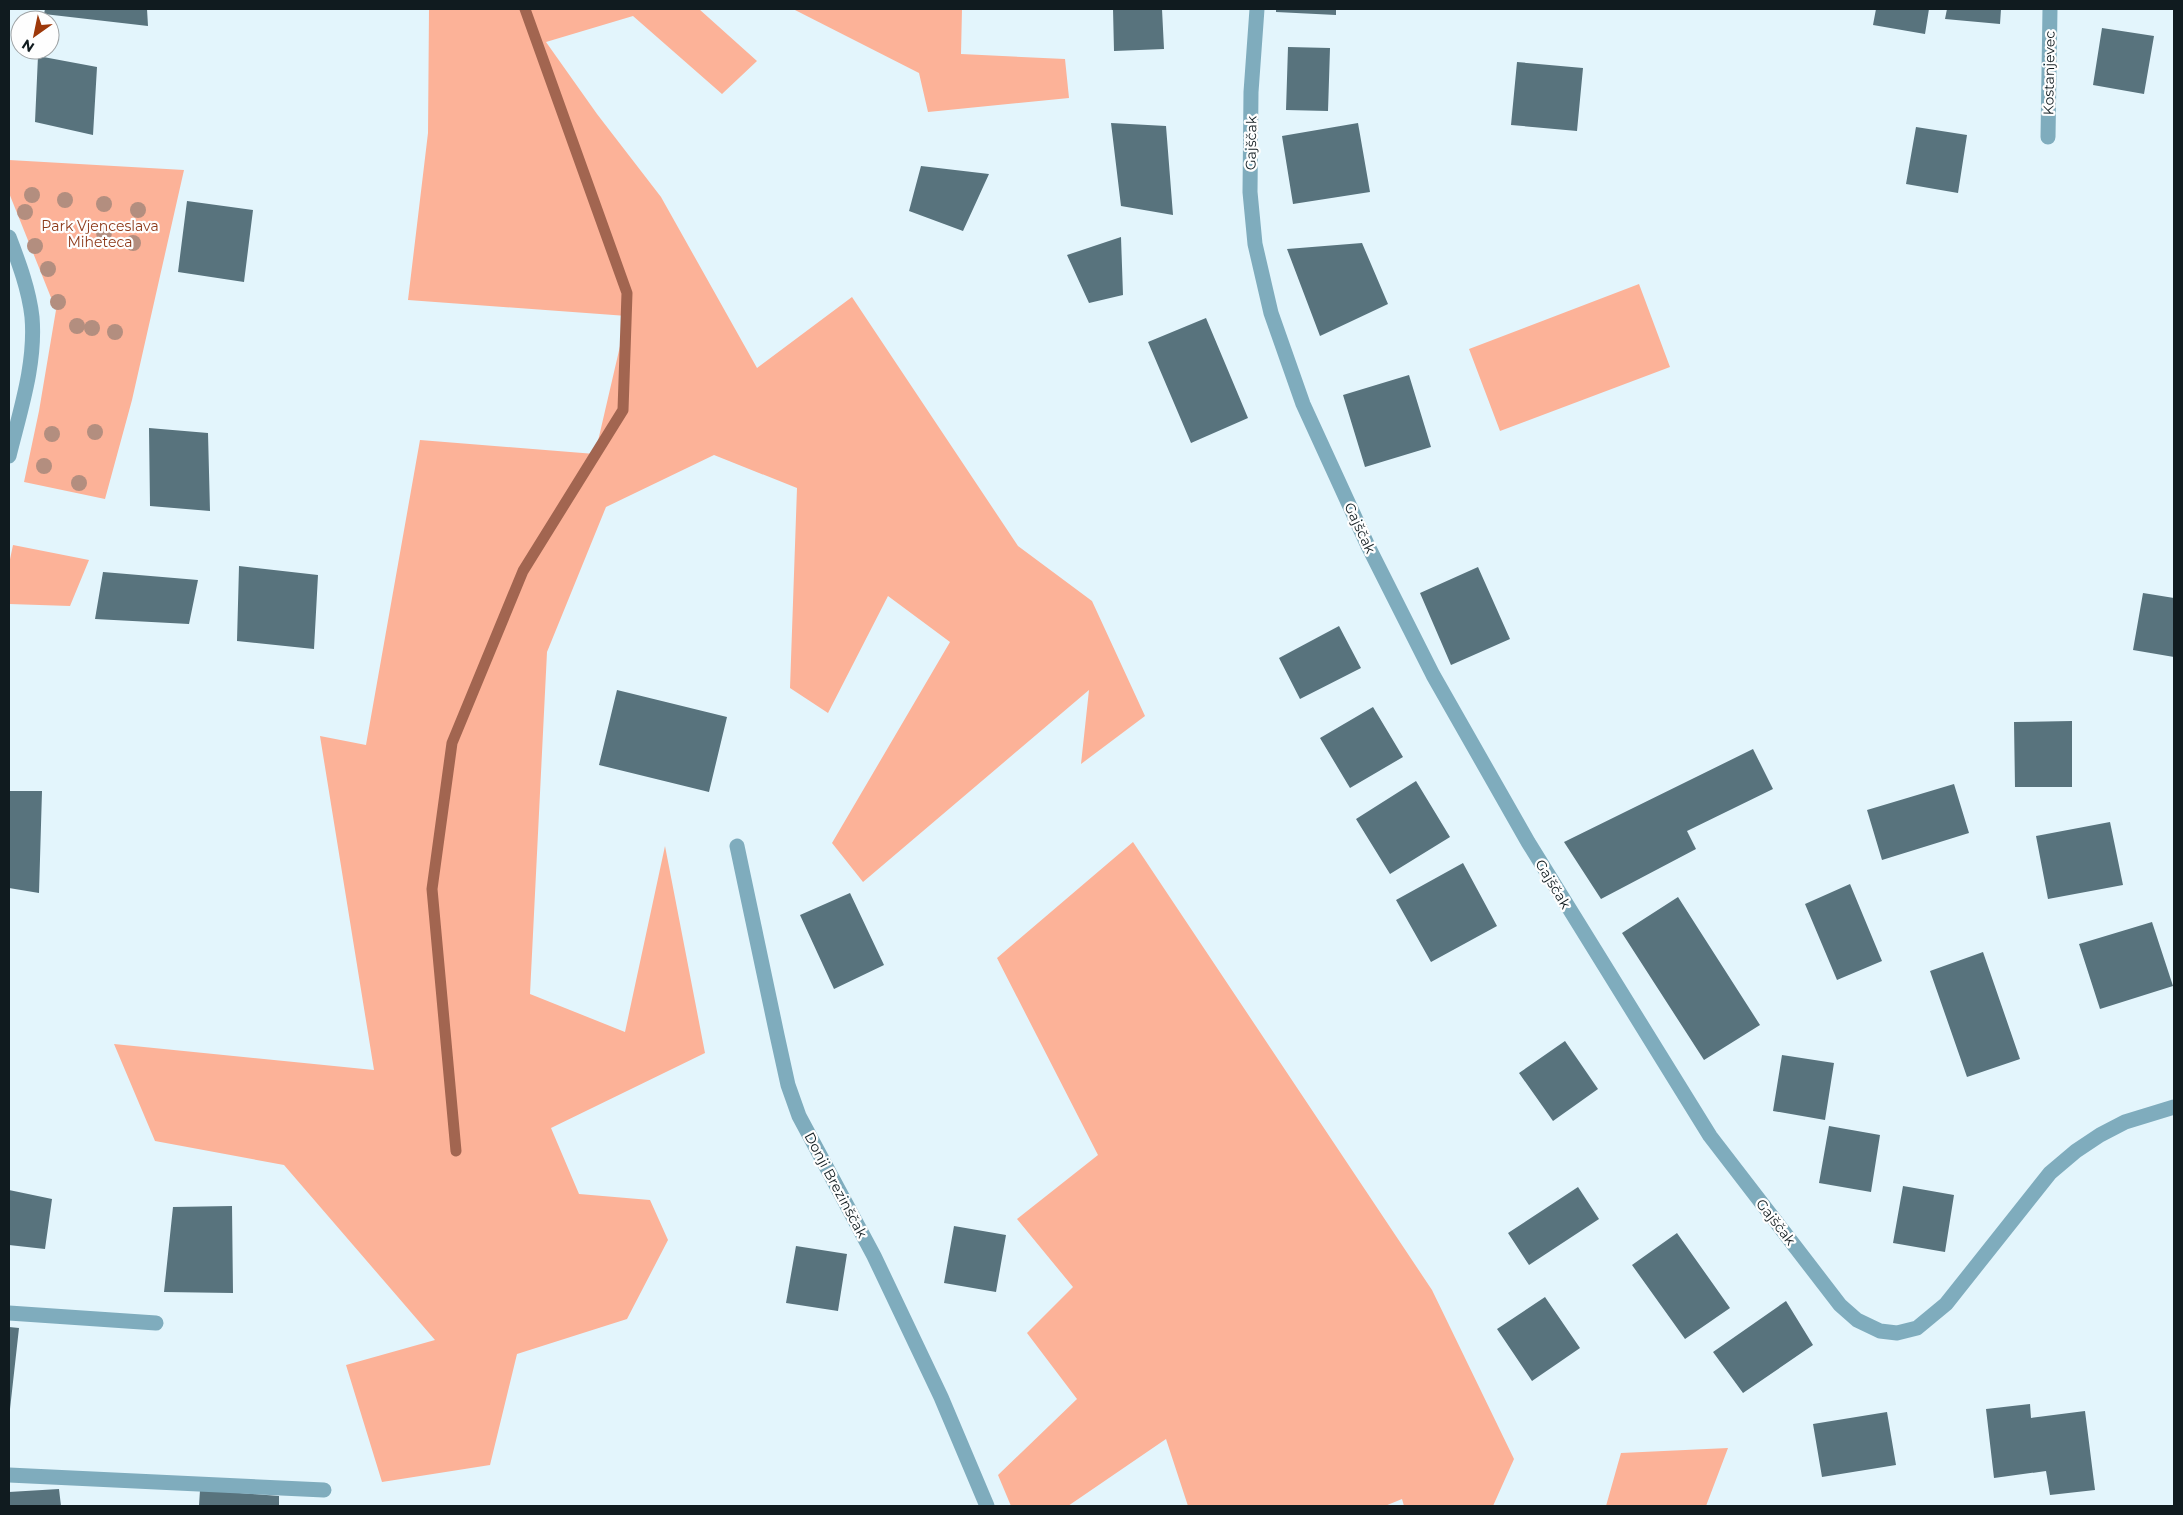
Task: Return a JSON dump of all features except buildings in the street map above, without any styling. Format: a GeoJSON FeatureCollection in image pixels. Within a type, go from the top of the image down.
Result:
{"type":"FeatureCollection","features":[{"type":"Feature","properties":{"kind":"street","name":"Gajščak"},"geometry":{"type":"LineString","coordinates":[[1257,9],[1251,92],[1250,192],[1255,244],[1271,313],[1303,404],[1368,546],[1433,676],[1528,842],[1710,1136],[1840,1305],[1857,1320],[1880,1331],[1897,1334],[1918,1328],[1946,1304],[2029,1198],[2063,1162],[2100,1135],[2125,1122],[2174,1107]]}},
{"type":"Feature","properties":{"kind":"street","name":"Kostanjevec"},"geometry":{"type":"LineString","coordinates":[[2048,137],[2050,9]]}},
{"type":"Feature","properties":{"kind":"street"},"geometry":{"type":"LineString","coordinates":[[9,237],[22,271],[32,318],[30,368],[9,456]]}},
{"type":"Feature","properties":{"kind":"street","name":"Donji Brezinščak"},"geometry":{"type":"LineString","coordinates":[[737,846],[788,1085],[799,1116],[874,1256],[941,1397],[987,1506]]}},
{"type":"Feature","properties":{"kind":"street"},"geometry":{"type":"LineString","coordinates":[[9,1313],[156,1323]]}},
{"type":"Feature","properties":{"kind":"street"},"geometry":{"type":"LineString","coordinates":[[9,1475],[324,1490]]}},
{"type":"Feature","properties":{"kind":"green space"},"geometry":{"type":"Polygon","coordinates":[[[429,9],[699,9],[757,61],[722,94],[633,16],[546,42],[597,114],[661,197],[757,368],[852,297],[1018,546],[1092,601],[1145,716],[1081,764],[1089,690],[863,882],[832,843],[950,642],[888,596],[828,713],[790,688],[797,488],[714,455],[606,507],[547,652],[530,994],[625,1032],[665,846],[705,1053],[551,1128],[579,1194],[650,1200],[668,1240],[627,1319],[517,1354],[490,1465],[382,1482],[346,1365],[435,1340],[284,1165],[155,1141],[114,1044],[374,1070],[320,736],[366,745],[420,440],[595,454],[627,316],[408,300],[428,133],[429,9]]]}},
{"type":"Feature","properties":{"kind":"green space"},"geometry":{"type":"Polygon","coordinates":[[[793,9],[962,9],[961,54],[1065,59],[1069,98],[928,112],[919,73],[793,9]]]}},
{"type":"Feature","properties":{"kind":"green space","name":"Park Vjenceslava Miheteca"},"geometry":{"type":"Polygon","coordinates":[[[9,160],[184,170],[132,400],[105,499],[24,482],[39,411],[56,310],[9,193],[9,160]]]}},
{"type":"Feature","properties":{"kind":"green space"},"geometry":{"type":"Polygon","coordinates":[[[1639,284],[1670,367],[1500,431],[1469,349],[1639,284]]]}},
{"type":"Feature","properties":{"kind":"green space"},"geometry":{"type":"Polygon","coordinates":[[[13,545],[89,560],[70,606],[9,604],[9,564],[13,545]]]}},
{"type":"Feature","properties":{"kind":"green space"},"geometry":{"type":"Polygon","coordinates":[[[1133,842],[1432,1290],[1514,1459],[1493,1506],[1404,1506],[1402,1499],[1385,1506],[1188,1506],[1166,1439],[1068,1506],[1011,1506],[998,1475],[1077,1399],[1027,1333],[1073,1287],[1017,1219],[1098,1155],[997,958],[1133,842]]]}},
{"type":"Feature","properties":{"kind":"green space"},"geometry":{"type":"Polygon","coordinates":[[[1728,1448],[1706,1506],[1606,1506],[1621,1453],[1728,1448]]]}},
{"type":"Feature","properties":{"kind":"waterway"},"geometry":{"type":"LineString","coordinates":[[456,1151],[432,889],[452,743],[523,571],[623,410],[627,293],[525,9]]}}]}
